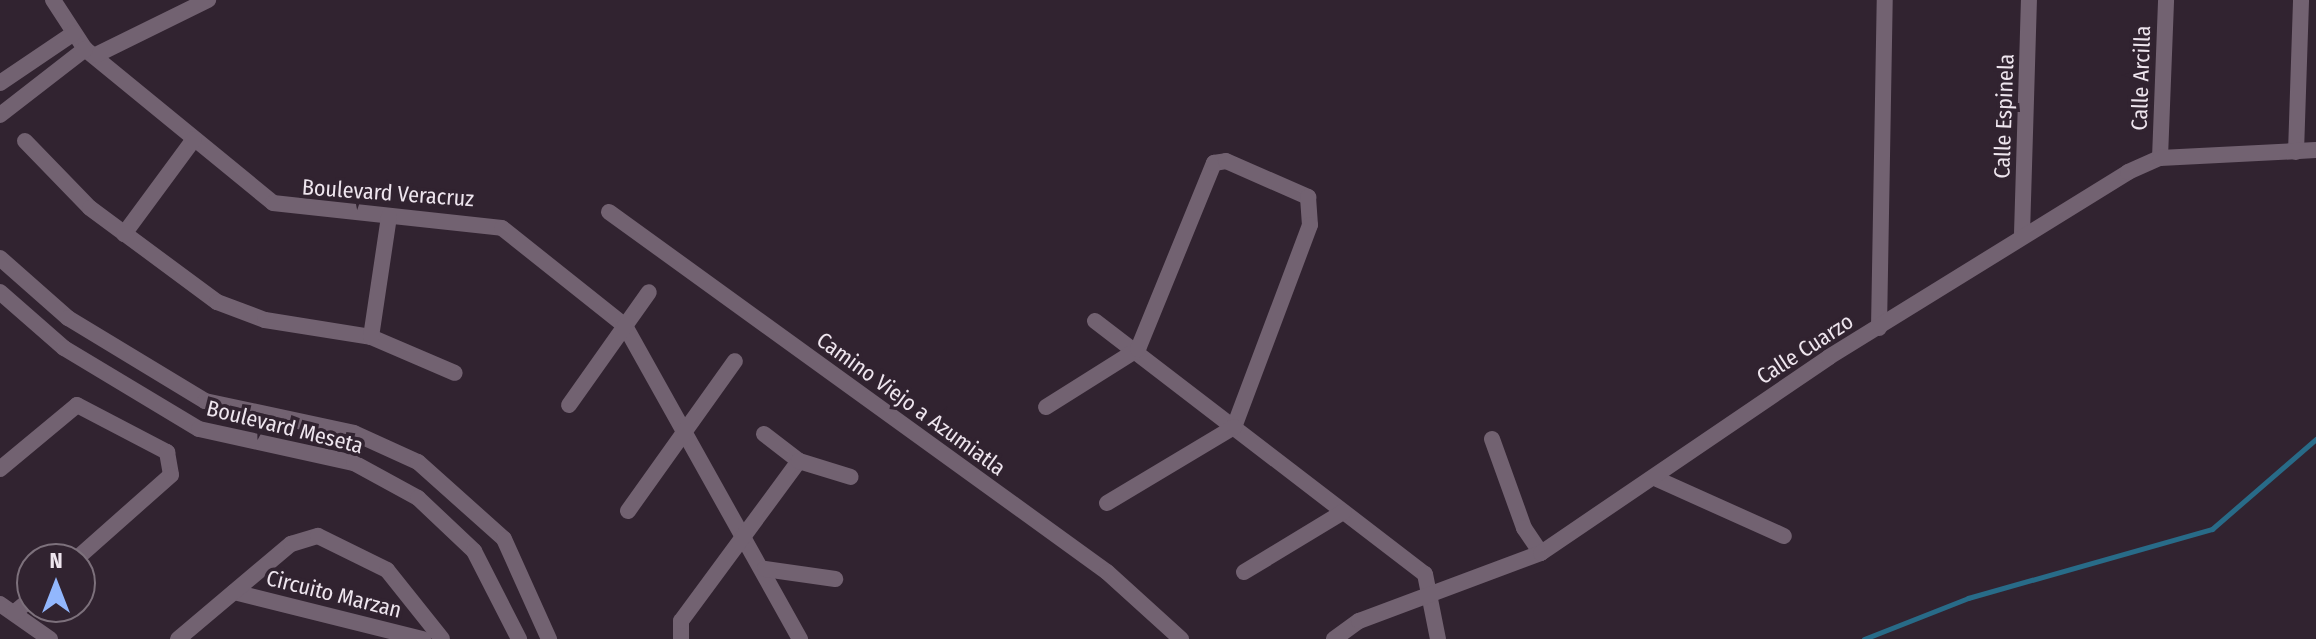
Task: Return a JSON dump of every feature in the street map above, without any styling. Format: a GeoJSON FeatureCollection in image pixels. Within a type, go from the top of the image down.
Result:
{"type":"FeatureCollection","features":[{"type":"Feature","properties":{"kind":"street","name":"Boulevard Veracruz"},"geometry":{"type":"LineString","coordinates":[[53,0],[90,52],[273,203],[502,228],[625,326],[746,533],[800,639]]}},
{"type":"Feature","properties":{"kind":"street"},"geometry":{"type":"LineString","coordinates":[[2,109],[90,52],[208,0]]}},
{"type":"Feature","properties":{"kind":"street"},"geometry":{"type":"LineString","coordinates":[[1879,328],[1885,0]]}},
{"type":"Feature","properties":{"kind":"street","name":"Calle Espinela"},"geometry":{"type":"LineString","coordinates":[[2022,234],[2029,0]]}},
{"type":"Feature","properties":{"kind":"street","name":"Calle Arcilla"},"geometry":{"type":"LineString","coordinates":[[2160,158],[2166,0]]}},
{"type":"Feature","properties":{"kind":"street"},"geometry":{"type":"LineString","coordinates":[[2296,152],[2301,0]]}},
{"type":"Feature","properties":{"kind":"street"},"geometry":{"type":"LineString","coordinates":[[0,83],[74,33]]}},
{"type":"Feature","properties":{"kind":"street"},"geometry":{"type":"LineString","coordinates":[[124,234],[194,139]]}},
{"type":"Feature","properties":{"kind":"street"},"geometry":{"type":"LineString","coordinates":[[25,141],[124,234],[217,302],[265,320],[371,337],[455,373]]}},
{"type":"Feature","properties":{"kind":"street","name":"Calle Cuarzo"},"geometry":{"type":"LineString","coordinates":[[1334,639],[1359,621],[1541,553],[1657,479],[2022,234],[2160,158],[2316,150]]}},
{"type":"Feature","properties":{"kind":"street"},"geometry":{"type":"LineString","coordinates":[[1046,407],[1138,349],[1214,163],[1298,188],[1308,197],[1310,225],[1234,427],[1107,503]]}},
{"type":"Feature","properties":{"kind":"street","name":"Camino Viejo a Azumiatla"},"geometry":{"type":"LineString","coordinates":[[609,212],[1107,572],[1181,639]]}},
{"type":"Feature","properties":{"kind":"street"},"geometry":{"type":"LineString","coordinates":[[371,337],[389,216]]}},
{"type":"Feature","properties":{"kind":"street","name":"Boulevard Meseta"},"geometry":{"type":"LineString","coordinates":[[0,258],[68,318],[182,389],[236,412],[354,433],[418,462],[504,539],[549,639]]}},
{"type":"Feature","properties":{"kind":"street","name":"Boulevard Meseta"},"geometry":{"type":"LineString","coordinates":[[0,292],[64,348],[169,414],[261,448],[354,463],[418,498],[474,551],[519,639]]}},
{"type":"Feature","properties":{"kind":"street"},"geometry":{"type":"LineString","coordinates":[[569,405],[649,292]]}},
{"type":"Feature","properties":{"kind":"street"},"geometry":{"type":"LineString","coordinates":[[1095,321],[1138,349],[1425,574],[1438,639]]}},
{"type":"Feature","properties":{"kind":"street"},"geometry":{"type":"LineString","coordinates":[[628,511],[735,361]]}},
{"type":"Feature","properties":{"kind":"street"},"geometry":{"type":"LineString","coordinates":[[169,414],[182,389]]}},
{"type":"Feature","properties":{"kind":"street"},"geometry":{"type":"LineString","coordinates":[[0,469],[77,405],[167,452],[171,475],[94,543]]}},
{"type":"Feature","properties":{"kind":"street"},"geometry":{"type":"LineString","coordinates":[[764,434],[799,461],[851,477]]}},
{"type":"Feature","properties":{"kind":"street"},"geometry":{"type":"LineString","coordinates":[[1492,439],[1524,528],[1541,553]]}},
{"type":"Feature","properties":{"kind":"street"},"geometry":{"type":"LineString","coordinates":[[681,639],[681,621],[799,461]]}},
{"type":"Feature","properties":{"kind":"street"},"geometry":{"type":"LineString","coordinates":[[1657,479],[1784,536]]}},
{"type":"Feature","properties":{"kind":"street"},"geometry":{"type":"LineString","coordinates":[[1244,572],[1343,512]]}},
{"type":"Feature","properties":{"kind":"street","name":"Circuito Marzan"},"geometry":{"type":"LineString","coordinates":[[178,639],[291,544],[318,536],[387,570],[442,639]]}},
{"type":"Feature","properties":{"kind":"street"},"geometry":{"type":"LineString","coordinates":[[765,569],[835,579]]}},
{"type":"Feature","properties":{"kind":"street","name":"Circuito Marzan"},"geometry":{"type":"LineString","coordinates":[[234,592],[423,639]]}},
{"type":"Feature","properties":{"kind":"street"},"geometry":{"type":"LineString","coordinates":[[0,604],[50,639]]}},
{"type":"Feature","properties":{"kind":"street"},"geometry":{"type":"LineString","coordinates":[[1359,621],[1359,639]]}},
{"type":"Feature","properties":{"kind":"waterway"},"geometry":{"type":"LineString","coordinates":[[1864,639],[1968,598],[2212,529],[2316,439]]}}]}
